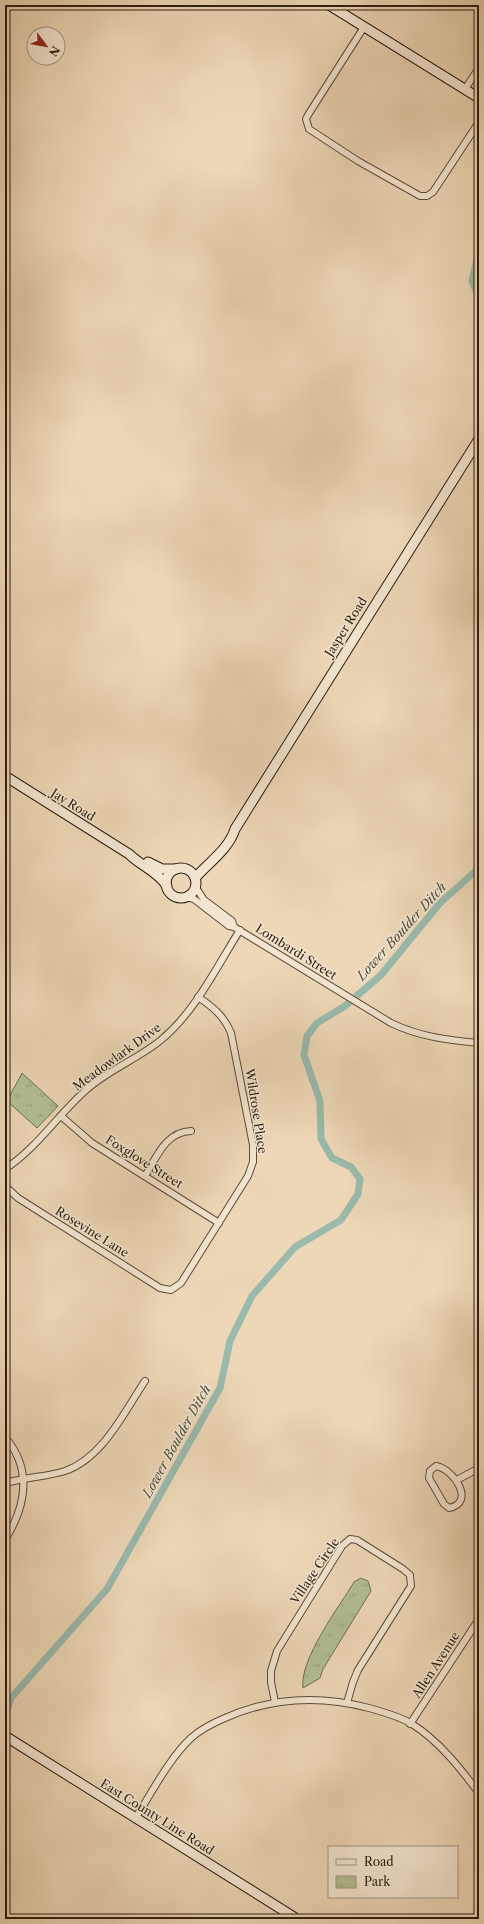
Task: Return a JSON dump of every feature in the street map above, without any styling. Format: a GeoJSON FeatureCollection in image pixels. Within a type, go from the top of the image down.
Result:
{"type":"FeatureCollection","features":[{"type":"Feature","properties":{"kind":"street"},"geometry":{"type":"LineString","coordinates":[[329,5],[479,98]]}},
{"type":"Feature","properties":{"kind":"street"},"geometry":{"type":"LineString","coordinates":[[364,27],[308,114],[306,119],[309,129],[358,161],[420,196],[427,196],[434,192],[479,122]]}},
{"type":"Feature","properties":{"kind":"street"},"geometry":{"type":"LineString","coordinates":[[465,89],[479,68]]}},
{"type":"Feature","properties":{"kind":"street","name":"Jasper Road"},"geometry":{"type":"LineString","coordinates":[[180,869],[190,868],[201,863],[235,829],[479,439]]}},
{"type":"Feature","properties":{"kind":"street","name":"Jay Road"},"geometry":{"type":"LineString","coordinates":[[5,776],[129,854],[134,860],[155,873],[167,886]]}},
{"type":"Feature","properties":{"kind":"street","name":"Jasper Road"},"geometry":{"type":"LineString","coordinates":[[195,882],[222,850],[233,835],[235,829]]}},
{"type":"Feature","properties":{"kind":"street","name":"Jay Road"},"geometry":{"type":"LineString","coordinates":[[129,854],[136,855],[162,869],[180,869]]}},
{"type":"Feature","properties":{"kind":"street"},"geometry":{"type":"LineString","coordinates":[[180,869],[191,872],[195,882],[192,892],[186,897],[174,896],[167,886],[167,878],[180,869]]}},
{"type":"Feature","properties":{"kind":"street","name":"Lombardi Street"},"geometry":{"type":"LineString","coordinates":[[195,882],[204,900],[232,921],[237,928]]}},
{"type":"Feature","properties":{"kind":"street","name":"Lombardi Street"},"geometry":{"type":"LineString","coordinates":[[186,897],[194,899],[229,926],[237,928],[361,1006],[391,1023],[420,1035],[479,1043]]}},
{"type":"Feature","properties":{"kind":"street","name":"Meadowlark Drive"},"geometry":{"type":"LineString","coordinates":[[5,1169],[25,1154],[86,1090],[160,1041],[179,1024],[198,997],[237,928]]}},
{"type":"Feature","properties":{"kind":"street","name":"Wildrose Place"},"geometry":{"type":"LineString","coordinates":[[171,1290],[181,1283],[248,1176],[253,1162],[253,1146],[231,1033],[227,1023],[216,1009],[198,997]]}},
{"type":"Feature","properties":{"kind":"street","name":"Foxglove Street"},"geometry":{"type":"LineString","coordinates":[[61,1116],[92,1143],[219,1223]]}},
{"type":"Feature","properties":{"kind":"street"},"geometry":{"type":"LineString","coordinates":[[145,1176],[172,1136],[181,1131],[191,1131]]}},
{"type":"Feature","properties":{"kind":"street","name":"Rosevine Lane"},"geometry":{"type":"LineString","coordinates":[[5,1186],[24,1202],[160,1288],[171,1290]]}},
{"type":"Feature","properties":{"kind":"street"},"geometry":{"type":"LineString","coordinates":[[6,1483],[23,1477],[66,1471],[88,1460],[102,1446],[145,1381]]}},
{"type":"Feature","properties":{"kind":"street"},"geometry":{"type":"LineString","coordinates":[[5,1437],[18,1459],[23,1477],[24,1490],[21,1510],[17,1521],[5,1540]]}},
{"type":"Feature","properties":{"kind":"street"},"geometry":{"type":"LineString","coordinates":[[436,1466],[443,1467],[457,1480],[462,1498],[460,1503],[449,1508],[444,1504],[429,1478],[430,1471],[436,1466]]}},
{"type":"Feature","properties":{"kind":"street"},"geometry":{"type":"LineString","coordinates":[[457,1480],[479,1468]]}},
{"type":"Feature","properties":{"kind":"street","name":"Village Circle"},"geometry":{"type":"LineString","coordinates":[[275,1702],[271,1682],[271,1671],[277,1651],[342,1546],[350,1539],[358,1540],[404,1569],[410,1575],[411,1586],[358,1670],[353,1682],[348,1703]]}},
{"type":"Feature","properties":{"kind":"street","name":"Allen Avenue"},"geometry":{"type":"LineString","coordinates":[[410,1724],[479,1618]]}},
{"type":"Feature","properties":{"kind":"street"},"geometry":{"type":"LineString","coordinates":[[136,1817],[175,1755],[192,1737],[214,1722],[240,1711],[275,1702],[297,1699],[315,1699],[348,1703],[390,1715],[410,1724],[440,1747],[461,1769],[479,1793]]}},
{"type":"Feature","properties":{"kind":"street","name":"East County Line Road"},"geometry":{"type":"LineString","coordinates":[[6,1737],[297,1919]]}},
{"type":"Feature","properties":{"kind":"green space"},"geometry":{"type":"Polygon","coordinates":[[[22,1073],[58,1106],[37,1128],[7,1101],[22,1073]]]}},
{"type":"Feature","properties":{"kind":"green space"},"geometry":{"type":"Polygon","coordinates":[[[361,1578],[368,1581],[371,1591],[323,1669],[320,1678],[303,1688],[303,1676],[313,1649],[354,1582],[361,1578]]]}},
{"type":"Feature","properties":{"kind":"waterway","name":"Lower Boulder Ditch"},"geometry":{"type":"LineString","coordinates":[[479,251],[472,281],[479,298]]}},
{"type":"Feature","properties":{"kind":"waterway","name":"Lower Boulder Ditch"},"geometry":{"type":"LineString","coordinates":[[5,1717],[11,1698],[107,1589],[220,1388],[230,1341],[252,1296],[295,1247],[341,1220],[358,1194],[360,1179],[351,1167],[332,1158],[321,1139],[320,1101],[304,1055],[307,1036],[317,1023],[345,1006],[381,975],[440,903],[479,868]]}}]}
